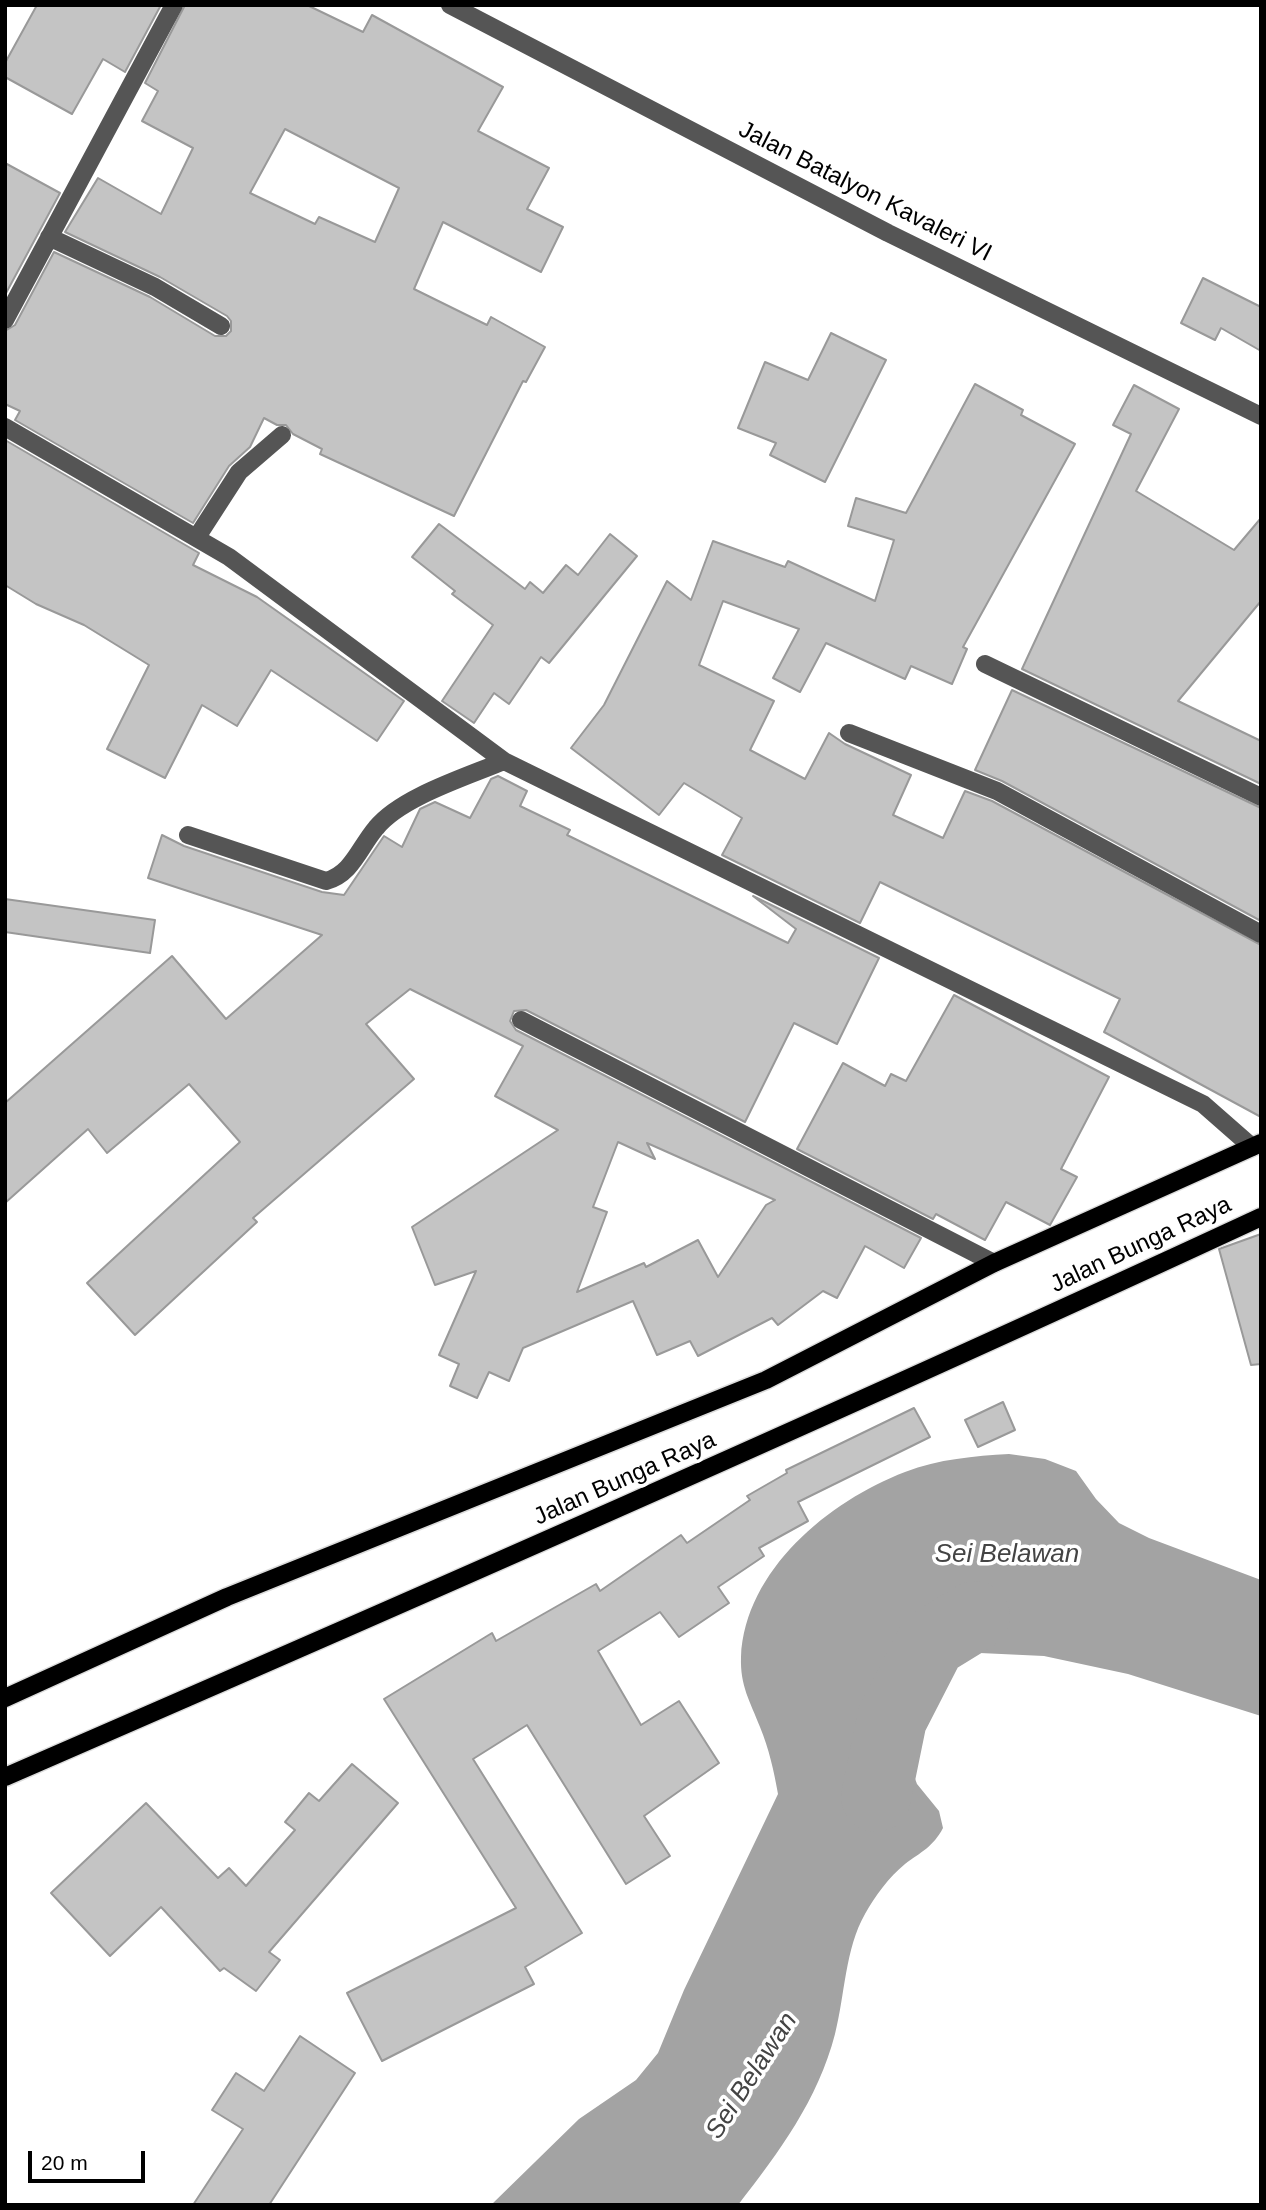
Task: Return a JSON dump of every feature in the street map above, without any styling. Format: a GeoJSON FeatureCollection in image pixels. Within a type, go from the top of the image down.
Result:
{"type":"FeatureCollection","features":[{"type":"Feature","properties":{"kind":"main road","name":"Jalan Bunga Raya"},"geometry":{"type":"LineString","coordinates":[[5,1698],[227,1597],[766,1380],[994,1263],[1256,1145]]}},
{"type":"Feature","properties":{"kind":"main road","name":"Jalan Bunga Raya"},"geometry":{"type":"LineString","coordinates":[[5,1777],[579,1528],[910,1380],[1261,1217]]}},
{"type":"Feature","properties":{"kind":"street"},"geometry":{"type":"LineString","coordinates":[[5,320],[174,5]]}},
{"type":"Feature","properties":{"kind":"street","name":"Jalan Batalyon Kavaleri VI"},"geometry":{"type":"LineString","coordinates":[[450,5],[888,233],[1261,416]]}},
{"type":"Feature","properties":{"kind":"street"},"geometry":{"type":"LineString","coordinates":[[49,237],[155,287],[221,326]]}},
{"type":"Feature","properties":{"kind":"street"},"geometry":{"type":"LineString","coordinates":[[5,427],[197,537],[504,761],[1203,1104],[1256,1145]]}},
{"type":"Feature","properties":{"kind":"street"},"geometry":{"type":"LineString","coordinates":[[197,537],[239,472],[282,435]]}},
{"type":"Feature","properties":{"kind":"street"},"geometry":{"type":"LineString","coordinates":[[985,664],[1261,797]]}},
{"type":"Feature","properties":{"kind":"street"},"geometry":{"type":"LineString","coordinates":[[849,733],[997,791],[1261,934]]}},
{"type":"Feature","properties":{"kind":"street"},"geometry":{"type":"LineString","coordinates":[[188,835],[326,881],[338,878],[349,868],[377,826],[420,795],[504,761]]}},
{"type":"Feature","properties":{"kind":"street"},"geometry":{"type":"LineString","coordinates":[[521,1020],[994,1263]]}},
{"type":"Feature","properties":{"kind":"water","name":"Sei Belawan"},"geometry":{"type":"Polygon","coordinates":[[[1009,1454],[1045,1459],[1076,1471],[1096,1499],[1119,1523],[1149,1538],[1261,1580],[1261,1716],[1128,1674],[1044,1656],[980,1653],[936,1665],[907,1685],[900,1701],[898,1719],[899,1736],[917,1784],[939,1811],[943,1828],[931,1845],[893,1875],[865,1914],[853,1942],[835,2034],[818,2081],[796,2124],[738,2205],[491,2205],[579,2119],[636,2080],[658,2053],[684,1990],[778,1794],[769,1752],[746,1693],[741,1667],[746,1625],[758,1595],[775,1568],[796,1543],[821,1520],[876,1485],[931,1464],[1009,1454]]]}},
{"type":"Feature","properties":{"kind":"building"},"geometry":{"type":"Polygon","coordinates":[[[37,5],[161,5],[125,72],[103,59],[72,114],[5,77],[5,63],[37,5]]]}},
{"type":"Feature","properties":{"kind":"building"},"geometry":{"type":"Polygon","coordinates":[[[185,5],[307,5],[363,32],[372,15],[503,87],[478,131],[549,168],[527,209],[563,227],[541,272],[443,222],[414,289],[487,325],[491,317],[545,347],[526,382],[523,381],[454,516],[320,454],[322,449],[293,434],[286,425],[277,425],[264,418],[250,447],[229,466],[193,523],[15,420],[20,411],[5,404],[5,331],[15,325],[54,252],[150,297],[215,336],[226,336],[231,331],[231,321],[227,316],[160,277],[65,232],[98,178],[161,214],[193,148],[142,121],[158,91],[145,83],[185,5]],[[285,129],[250,193],[315,224],[319,217],[375,242],[399,188],[285,129]]]}},
{"type":"Feature","properties":{"kind":"building"},"geometry":{"type":"Polygon","coordinates":[[[5,163],[60,193],[5,295],[5,163]]]}},
{"type":"Feature","properties":{"kind":"building"},"geometry":{"type":"Polygon","coordinates":[[[1203,278],[1261,307],[1261,351],[1221,328],[1215,340],[1181,323],[1203,278]]]}},
{"type":"Feature","properties":{"kind":"building"},"geometry":{"type":"Polygon","coordinates":[[[831,333],[886,360],[825,482],[770,455],[776,443],[738,428],[765,362],[808,380],[831,333]]]}},
{"type":"Feature","properties":{"kind":"building"},"geometry":{"type":"Polygon","coordinates":[[[975,384],[1023,410],[1021,415],[1075,444],[963,647],[967,649],[952,684],[911,666],[905,679],[826,643],[800,692],[773,678],[799,629],[723,601],[699,665],[774,701],[750,750],[805,779],[829,733],[845,744],[911,775],[893,815],[943,838],[965,791],[992,801],[1261,945],[1261,1117],[1104,1032],[1120,999],[880,882],[860,923],[722,855],[742,818],[684,783],[659,815],[571,748],[604,705],[667,581],[691,600],[713,541],[785,567],[788,561],[875,601],[894,540],[848,526],[856,498],[906,513],[975,384]]]}},
{"type":"Feature","properties":{"kind":"building"},"geometry":{"type":"Polygon","coordinates":[[[1134,385],[1179,409],[1136,491],[1234,550],[1261,518],[1261,601],[1178,701],[1261,741],[1261,784],[1022,669],[1131,434],[1113,425],[1134,385]]]}},
{"type":"Feature","properties":{"kind":"building"},"geometry":{"type":"Polygon","coordinates":[[[5,440],[199,553],[193,565],[257,597],[404,701],[377,741],[271,670],[237,726],[202,705],[165,778],[107,749],[149,665],[84,625],[36,604],[5,585],[5,440]]]}},
{"type":"Feature","properties":{"kind":"building"},"geometry":{"type":"Polygon","coordinates":[[[439,524],[525,589],[530,582],[543,593],[566,565],[578,575],[610,534],[637,556],[549,663],[541,657],[509,704],[494,693],[474,723],[442,701],[493,625],[452,594],[455,591],[412,557],[439,524]]]}},
{"type":"Feature","properties":{"kind":"building"},"geometry":{"type":"Polygon","coordinates":[[[1012,690],[1261,808],[1261,921],[1002,781],[975,770],[1012,690]]]}},
{"type":"Feature","properties":{"kind":"building"},"geometry":{"type":"Polygon","coordinates":[[[498,776],[527,791],[520,806],[570,830],[567,835],[788,943],[796,929],[753,896],[879,958],[837,1044],[794,1023],[745,1122],[526,1010],[514,1011],[510,1021],[516,1030],[921,1238],[904,1268],[865,1246],[837,1298],[823,1291],[778,1325],[772,1318],[698,1356],[690,1341],[657,1355],[633,1301],[523,1348],[509,1381],[489,1372],[477,1398],[450,1386],[459,1364],[439,1355],[476,1271],[435,1285],[412,1227],[558,1130],[495,1096],[523,1046],[410,989],[366,1024],[414,1079],[253,1218],[257,1222],[135,1335],[87,1283],[240,1142],[189,1084],[107,1153],[88,1129],[5,1203],[5,1103],[172,956],[226,1019],[322,935],[148,878],[162,835],[184,846],[322,892],[344,895],[384,836],[402,847],[420,809],[435,802],[470,818],[491,779],[498,776]],[[618,1142],[593,1207],[607,1212],[577,1292],[644,1263],[646,1267],[698,1240],[718,1277],[766,1205],[775,1200],[647,1143],[655,1159],[618,1142]]]}},
{"type":"Feature","properties":{"kind":"building"},"geometry":{"type":"Polygon","coordinates":[[[5,899],[155,920],[150,953],[5,932],[5,899]]]}},
{"type":"Feature","properties":{"kind":"building"},"geometry":{"type":"Polygon","coordinates":[[[954,995],[1109,1077],[1061,1169],[1077,1177],[1050,1225],[1006,1202],[985,1240],[936,1214],[933,1219],[797,1149],[843,1063],[885,1086],[891,1074],[906,1081],[954,995]]]}},
{"type":"Feature","properties":{"kind":"building"},"geometry":{"type":"Polygon","coordinates":[[[1261,1234],[1261,1364],[1251,1365],[1219,1249],[1261,1234]]]}},
{"type":"Feature","properties":{"kind":"building"},"geometry":{"type":"Polygon","coordinates":[[[1003,1402],[1015,1430],[978,1447],[965,1420],[1003,1402]]]}},
{"type":"Feature","properties":{"kind":"building"},"geometry":{"type":"Polygon","coordinates":[[[914,1408],[930,1437],[798,1502],[808,1521],[759,1548],[764,1556],[718,1587],[729,1603],[679,1637],[660,1612],[598,1651],[641,1725],[679,1701],[719,1763],[644,1816],[670,1856],[626,1884],[527,1725],[473,1759],[582,1933],[525,1967],[534,1984],[382,2061],[347,1993],[516,1908],[384,1699],[492,1633],[496,1641],[596,1584],[600,1591],[681,1535],[687,1543],[750,1500],[747,1496],[787,1473],[786,1470],[914,1408]]]}},
{"type":"Feature","properties":{"kind":"building"},"geometry":{"type":"Polygon","coordinates":[[[352,1764],[398,1803],[269,1952],[280,1960],[256,1991],[224,1968],[220,1971],[161,1907],[110,1956],[51,1893],[146,1803],[218,1878],[229,1868],[246,1886],[295,1830],[285,1822],[309,1793],[319,1801],[352,1764]]]}},
{"type":"Feature","properties":{"kind":"building"},"geometry":{"type":"Polygon","coordinates":[[[300,2036],[355,2073],[269,2205],[193,2205],[243,2129],[212,2110],[236,2073],[264,2091],[300,2036]]]}},
{"type":"Feature","properties":{"kind":"waterway","name":"Sei Belawan"},"geometry":{"type":"LineString","coordinates":[[876,1797],[892,1719],[931,1643],[975,1616]]}}]}
